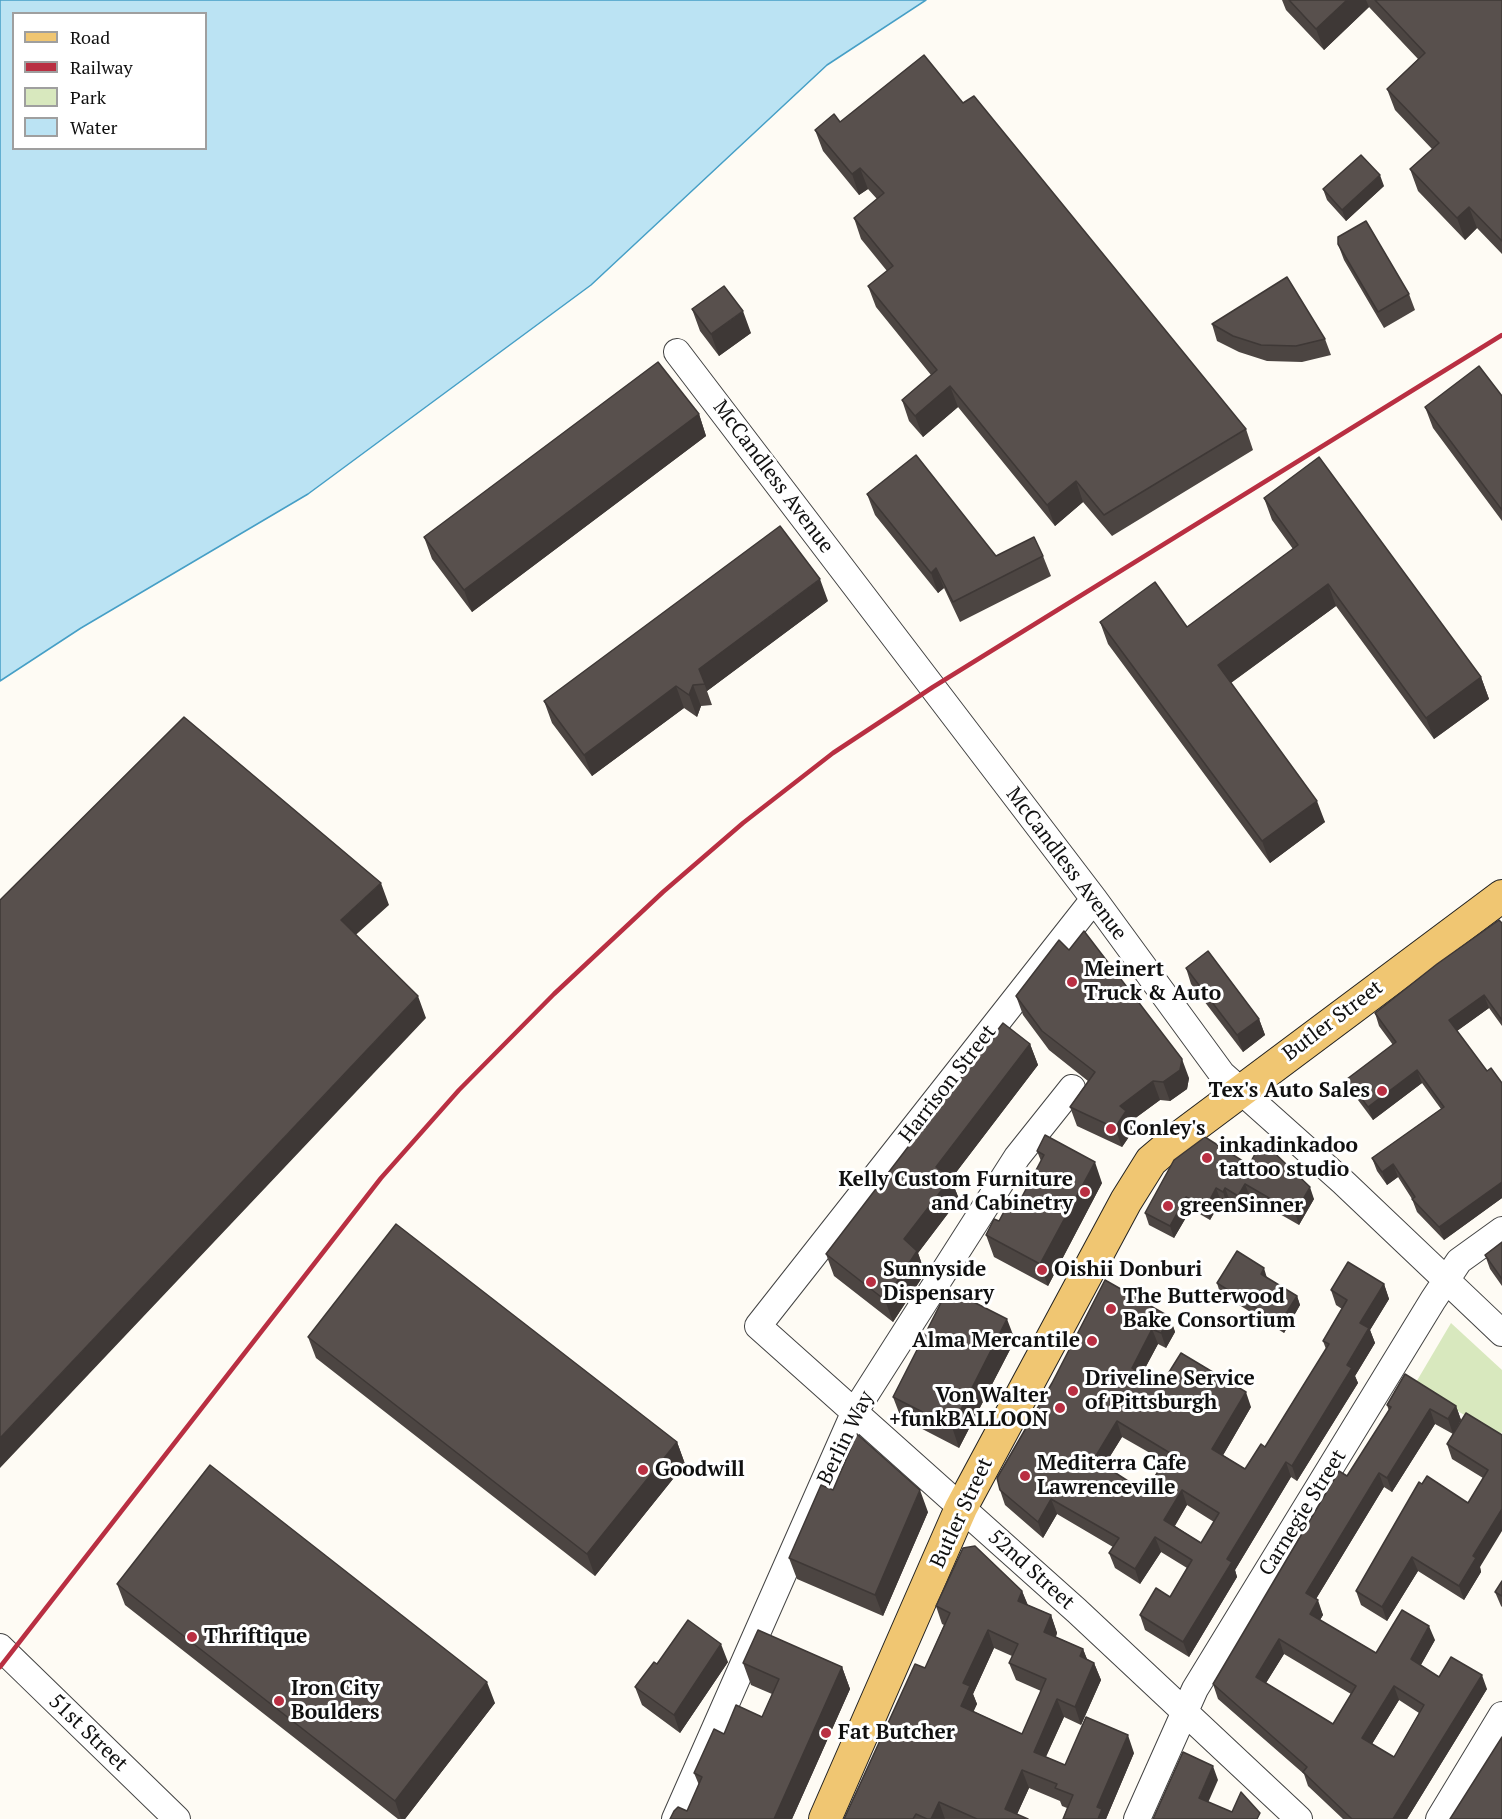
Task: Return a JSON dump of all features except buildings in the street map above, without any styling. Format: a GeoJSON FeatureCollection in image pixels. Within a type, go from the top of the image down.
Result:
{"type":"FeatureCollection","features":[{"type":"Feature","properties":{"kind":"main road","name":"Butler Street"},"geometry":{"type":"LineString","coordinates":[[825,1819],[961,1508],[1126,1201],[1151,1161],[1240,1090],[1502,896]]}},
{"type":"Feature","properties":{"kind":"street","name":"McCandless Avenue"},"geometry":{"type":"LineString","coordinates":[[677,352],[1094,900],[1222,1074],[1343,1182],[1502,1334]]}},
{"type":"Feature","properties":{"kind":"street","name":"Harrison Street"},"geometry":{"type":"LineString","coordinates":[[758,1326],[1094,900]]}},
{"type":"Feature","properties":{"kind":"street","name":"Berlin Way"},"geometry":{"type":"LineString","coordinates":[[675,1819],[855,1411],[1017,1157],[1072,1088]]}},
{"type":"Feature","properties":{"kind":"street","name":"Carnegie Street"},"geometry":{"type":"LineString","coordinates":[[1137,1819],[1195,1689],[1445,1281],[1459,1261],[1502,1230]]}},
{"type":"Feature","properties":{"kind":"street","name":"52nd Street"},"geometry":{"type":"LineString","coordinates":[[758,1326],[1077,1611],[1299,1819]]}},
{"type":"Feature","properties":{"kind":"street","name":"51st Street"},"geometry":{"type":"LineString","coordinates":[[0,1647],[177,1819]]}},
{"type":"Feature","properties":{"kind":"street"},"geometry":{"type":"LineString","coordinates":[[1439,1819],[1502,1715]]}},
{"type":"Feature","properties":{"kind":"green space"},"geometry":{"type":"Polygon","coordinates":[[[1451,1323],[1502,1370],[1502,1432],[1499,1437],[1415,1384],[1451,1323]]]}},
{"type":"Feature","properties":{"kind":"water"},"geometry":{"type":"Polygon","coordinates":[[[0,0],[926,0],[827,65],[591,285],[308,494],[81,628],[0,681],[0,0]]]}},
{"type":"Feature","properties":{"kind":"railway"},"geometry":{"type":"LineString","coordinates":[[0,1667],[381,1178],[459,1090],[554,994],[663,892],[743,823],[833,753],[933,687],[1502,335]]}},
{"type":"Feature","properties":{"kind":"place","name":"Meinert Truck & Auto"},"geometry":{"type":"Point","coordinates":[1072,982]}},
{"type":"Feature","properties":{"kind":"place","name":"Tex's Auto Sales"},"geometry":{"type":"Point","coordinates":[1382,1091]}},
{"type":"Feature","properties":{"kind":"place","name":"Conley's"},"geometry":{"type":"Point","coordinates":[1111,1129]}},
{"type":"Feature","properties":{"kind":"place","name":"inkadinkadoo tattoo studio"},"geometry":{"type":"Point","coordinates":[1207,1158]}},
{"type":"Feature","properties":{"kind":"place","name":"Kelly Custom Furniture and Cabinetry"},"geometry":{"type":"Point","coordinates":[1085,1192]}},
{"type":"Feature","properties":{"kind":"place","name":"greenSinner"},"geometry":{"type":"Point","coordinates":[1168,1206]}},
{"type":"Feature","properties":{"kind":"place","name":"Oishii Donburi"},"geometry":{"type":"Point","coordinates":[1042,1270]}},
{"type":"Feature","properties":{"kind":"place","name":"Sunnyside Dispensary"},"geometry":{"type":"Point","coordinates":[871,1282]}},
{"type":"Feature","properties":{"kind":"place","name":"The Butterwood Bake Consortium"},"geometry":{"type":"Point","coordinates":[1111,1309]}},
{"type":"Feature","properties":{"kind":"place","name":"Alma Mercantile"},"geometry":{"type":"Point","coordinates":[1092,1341]}},
{"type":"Feature","properties":{"kind":"place","name":"Driveline Service of Pittsburgh"},"geometry":{"type":"Point","coordinates":[1073,1391]}},
{"type":"Feature","properties":{"kind":"place","name":"Von Walter +funkBALLOON"},"geometry":{"type":"Point","coordinates":[1060,1408]}},
{"type":"Feature","properties":{"kind":"place","name":"Goodwill"},"geometry":{"type":"Point","coordinates":[643,1470]}},
{"type":"Feature","properties":{"kind":"place","name":"Mediterra Cafe Lawrenceville"},"geometry":{"type":"Point","coordinates":[1025,1476]}},
{"type":"Feature","properties":{"kind":"place","name":"Thriftique"},"geometry":{"type":"Point","coordinates":[192,1637]}},
{"type":"Feature","properties":{"kind":"place","name":"Iron City Boulders"},"geometry":{"type":"Point","coordinates":[279,1701]}},
{"type":"Feature","properties":{"kind":"place","name":"Fat Butcher"},"geometry":{"type":"Point","coordinates":[826,1733]}}]}
